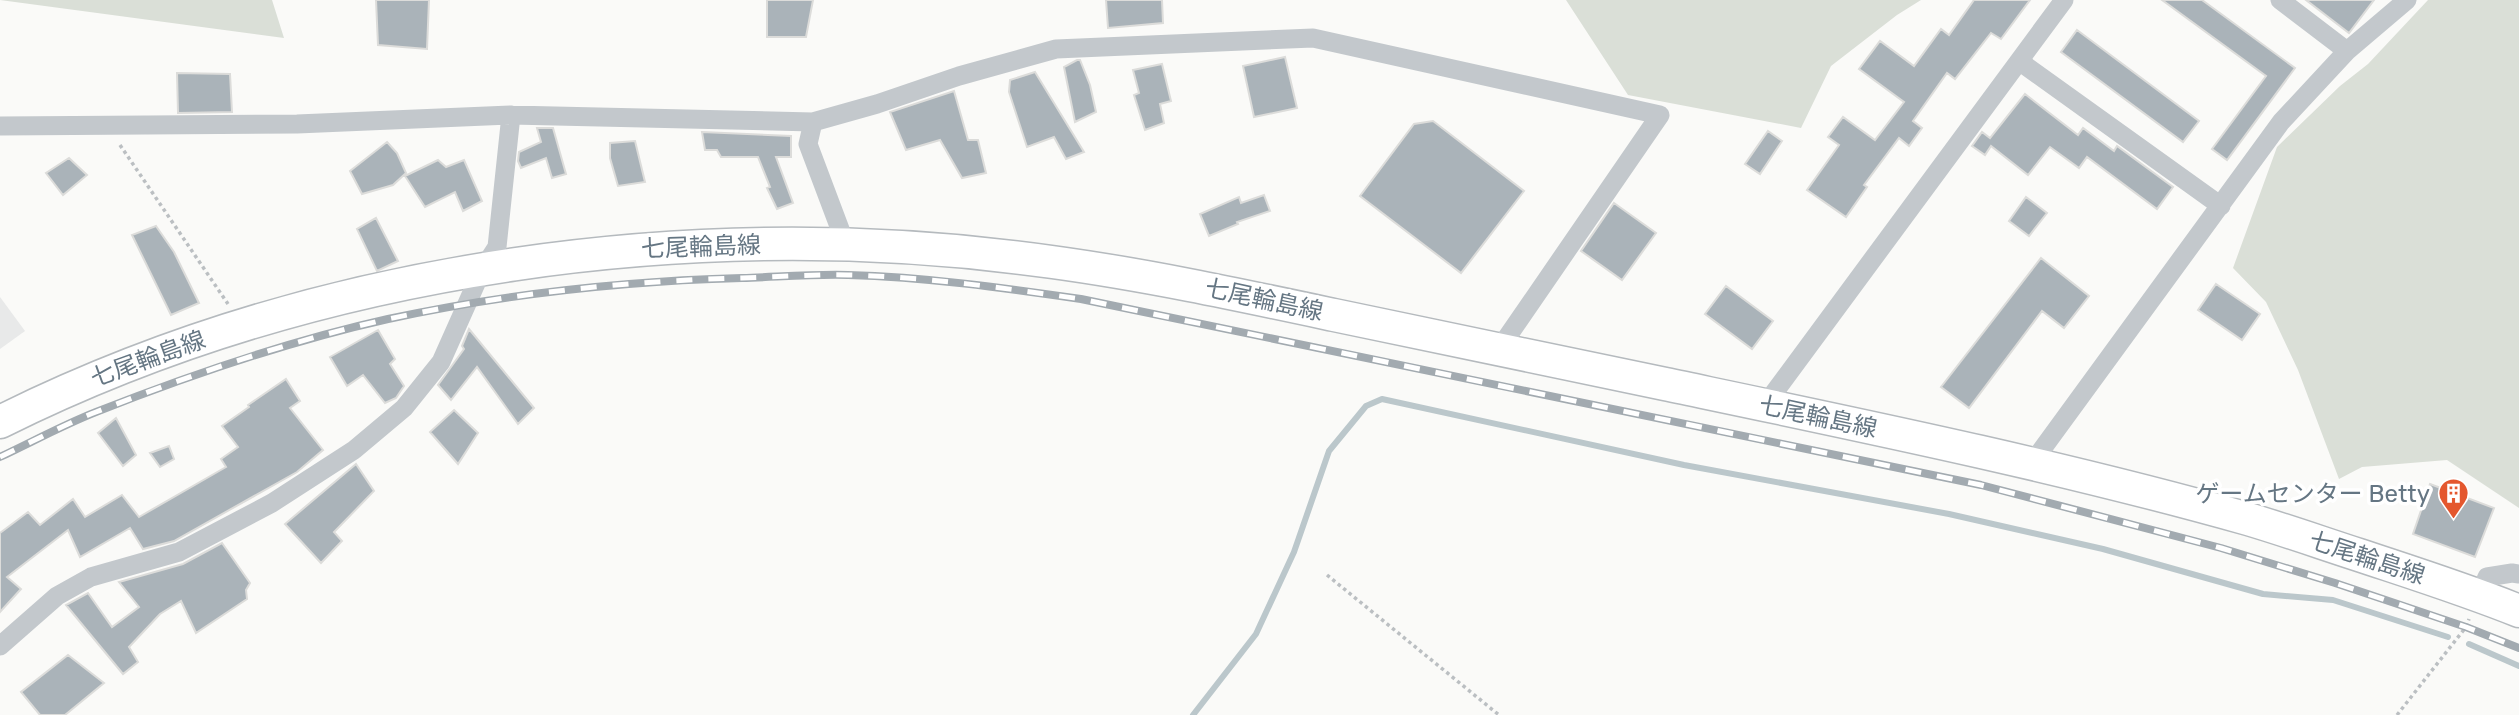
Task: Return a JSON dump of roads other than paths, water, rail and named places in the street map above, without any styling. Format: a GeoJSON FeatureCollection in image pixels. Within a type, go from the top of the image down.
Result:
{"type":"FeatureCollection","features":[{"type":"Feature","properties":{"kind":"main road","name":"七尾輪島線"},"geometry":{"type":"LineString","coordinates":[[0,422],[104,375],[243,326],[373,290],[482,270],[627,250],[737,244],[876,245],[1047,261],[1176,282],[2032,463],[2251,520],[2479,595],[2519,611]]}},
{"type":"Feature","properties":{"kind":"street"},"geometry":{"type":"LineString","coordinates":[[1765,405],[2064,0]]}},
{"type":"Feature","properties":{"kind":"street"},"geometry":{"type":"LineString","coordinates":[[2280,0],[2347,51]]}},
{"type":"Feature","properties":{"kind":"street"},"geometry":{"type":"LineString","coordinates":[[2032,463],[2281,122],[2347,51],[2407,0]]}},
{"type":"Feature","properties":{"kind":"street"},"geometry":{"type":"LineString","coordinates":[[0,126],[298,124],[511,115],[813,122],[1056,49],[1314,38],[1660,115],[1499,349]]}},
{"type":"Feature","properties":{"kind":"street"},"geometry":{"type":"LineString","coordinates":[[2019,61],[2221,206]]}},
{"type":"Feature","properties":{"kind":"street"},"geometry":{"type":"LineString","coordinates":[[0,646],[57,596],[79,583],[91,577],[179,552],[272,503],[354,450],[404,408],[441,362],[482,270],[497,247],[511,115]]}},
{"type":"Feature","properties":{"kind":"street"},"geometry":{"type":"LineString","coordinates":[[813,122],[808,144],[846,245]]}},
{"type":"Feature","properties":{"kind":"street"},"geometry":{"type":"LineString","coordinates":[[2479,595],[2487,577],[2519,574]]}},
{"type":"Feature","properties":{"kind":"waterway"},"geometry":{"type":"LineString","coordinates":[[1193,715],[1256,634],[1294,552],[1329,451],[1366,406],[1382,399],[1684,465],[1949,514],[2103,549],[2263,594],[2333,600],[2448,637]]}},
{"type":"Feature","properties":{"kind":"waterway"},"geometry":{"type":"LineString","coordinates":[[2469,644],[2519,666]]}},
{"type":"Feature","properties":{"kind":"railway"},"geometry":{"type":"LineString","coordinates":[[0,457],[84,417],[204,372],[277,348],[432,310],[564,290],[653,282],[822,275],[906,278],[1081,299],[1981,485],[2221,548],[2335,583],[2466,627],[2519,648]]}},
{"type":"Feature","properties":{"kind":"place","name":"ゲームセンター Betty"},"geometry":{"type":"Point","coordinates":[2453,521]}}]}
